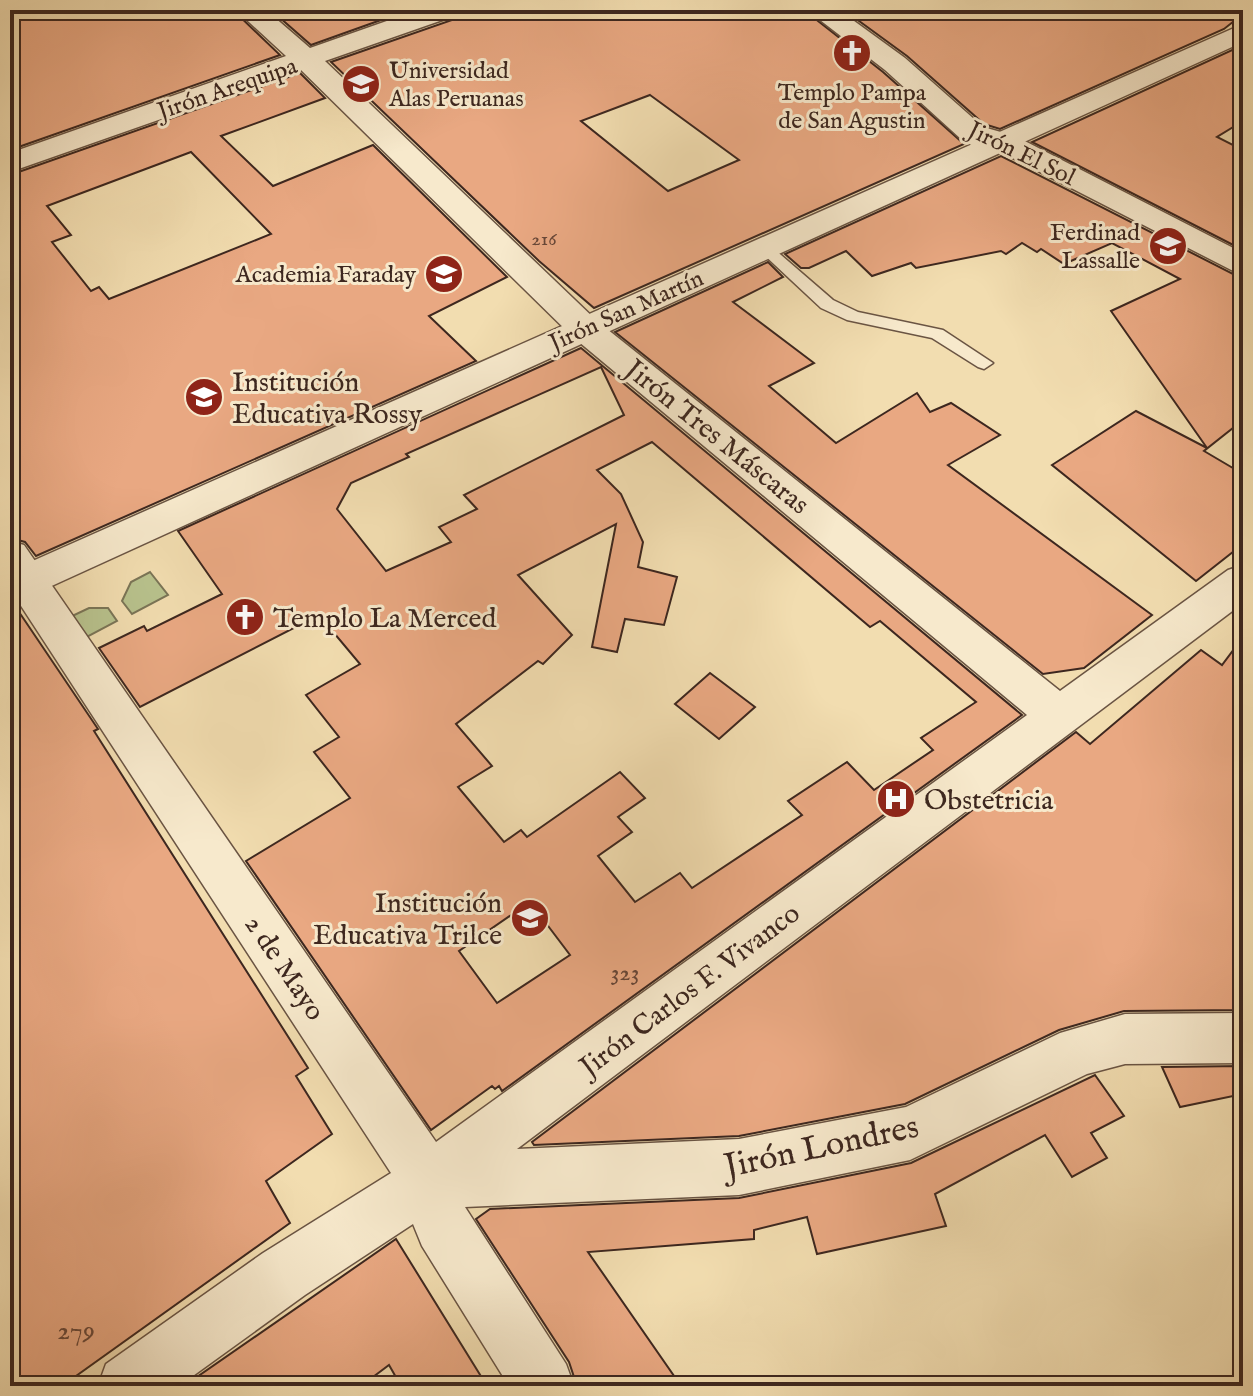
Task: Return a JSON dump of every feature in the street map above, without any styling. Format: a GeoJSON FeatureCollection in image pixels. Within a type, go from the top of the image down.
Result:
{"type":"FeatureCollection","features":[{"type":"Feature","properties":{"kind":"street","name":"Jirón Tres Máscaras"},"geometry":{"type":"LineString","coordinates":[[250,10],[307,60],[585,329],[936,612],[1058,715]]}},
{"type":"Feature","properties":{"kind":"street","name":"Jirón Arequipa"},"geometry":{"type":"LineString","coordinates":[[10,163],[444,10]]}},
{"type":"Feature","properties":{"kind":"street","name":"Jirón El Sol"},"geometry":{"type":"LineString","coordinates":[[821,10],[895,64],[972,133],[984,140],[1004,142],[1243,266]]}},
{"type":"Feature","properties":{"kind":"street","name":"Jirón San Martín"},"geometry":{"type":"LineString","coordinates":[[16,575],[585,329],[1243,32]]}},
{"type":"Feature","properties":{"kind":"street","name":"2 de Mayo"},"geometry":{"type":"LineString","coordinates":[[16,575],[429,1181],[442,1226],[544,1386]]}},
{"type":"Feature","properties":{"kind":"street","name":"Jirón Carlos F. Vivanco"},"geometry":{"type":"LineString","coordinates":[[128,1386],[284,1274],[429,1181],[1243,581]]}},
{"type":"Feature","properties":{"kind":"street","name":"Jirón Londres"},"geometry":{"type":"LineString","coordinates":[[429,1181],[739,1167],[910,1133],[1079,1051],[1125,1039],[1243,1038]]}},
{"type":"Feature","properties":{"kind":"lane"},"geometry":{"type":"LineString","coordinates":[[766,247],[827,304],[853,316],[937,334],[984,363]]}},
{"type":"Feature","properties":{"kind":"green space"},"geometry":{"type":"Polygon","coordinates":[[[150,572],[168,595],[132,614],[122,601],[131,582],[150,572]]]}},
{"type":"Feature","properties":{"kind":"green space"},"geometry":{"type":"Polygon","coordinates":[[[89,608],[108,608],[117,621],[83,639],[68,618],[89,608]]]}},
{"type":"Feature","properties":{"kind":"building"},"geometry":{"type":"Polygon","coordinates":[[[10,10],[233,10],[280,55],[10,150],[10,10]]]}},
{"type":"Feature","properties":{"kind":"building"},"geometry":{"type":"Polygon","coordinates":[[[271,10],[409,10],[311,45],[271,10]]]}},
{"type":"Feature","properties":{"kind":"building"},"geometry":{"type":"Polygon","coordinates":[[[461,10],[804,10],[883,72],[964,144],[594,308],[539,261],[331,62],[455,19],[461,10]],[[650,95],[581,121],[668,191],[739,160],[650,95]]]}},
{"type":"Feature","properties":{"kind":"building"},"geometry":{"type":"Polygon","coordinates":[[[844,10],[1243,10],[1243,14],[1224,29],[1000,129],[984,124],[907,56],[844,10]]]}},
{"type":"Feature","properties":{"kind":"building"},"geometry":{"type":"Polygon","coordinates":[[[1243,45],[1243,121],[1217,137],[1243,150],[1243,250],[1032,142],[1243,45]]]}},
{"type":"Feature","properties":{"kind":"building"},"geometry":{"type":"Polygon","coordinates":[[[300,73],[325,98],[221,136],[273,186],[373,145],[507,277],[429,316],[476,361],[36,556],[25,542],[10,538],[10,175],[300,73]],[[191,152],[47,206],[71,235],[52,242],[91,291],[99,287],[109,299],[271,234],[191,152]]]}},
{"type":"Feature","properties":{"kind":"building"},"geometry":{"type":"Polygon","coordinates":[[[1001,156],[1243,279],[1243,420],[1204,451],[1243,474],[1243,544],[1196,581],[1052,465],[1136,411],[1207,448],[1111,311],[1180,279],[1112,243],[1064,264],[1041,249],[1037,252],[1022,243],[1006,254],[1001,251],[916,268],[911,263],[872,276],[846,251],[809,268],[801,268],[785,254],[1001,156]]]}},
{"type":"Feature","properties":{"kind":"building"},"geometry":{"type":"Polygon","coordinates":[[[768,262],[783,277],[733,302],[814,363],[769,386],[836,443],[917,393],[930,412],[951,403],[1000,435],[948,465],[1152,615],[1084,668],[1043,674],[615,332],[768,262]]]}},
{"type":"Feature","properties":{"kind":"building"},"geometry":{"type":"Polygon","coordinates":[[[581,348],[1022,715],[502,1091],[499,1086],[495,1089],[492,1086],[431,1130],[246,861],[350,798],[314,752],[339,737],[306,695],[360,664],[319,615],[140,707],[99,648],[144,626],[147,631],[222,594],[178,531],[581,348]],[[601,367],[406,454],[409,457],[351,483],[337,509],[386,571],[451,542],[439,527],[477,509],[464,495],[624,415],[601,367]],[[652,442],[597,470],[621,494],[643,542],[638,567],[677,577],[664,625],[625,619],[617,652],[592,647],[616,524],[518,575],[572,635],[543,664],[538,661],[456,724],[492,766],[458,787],[504,842],[521,830],[527,837],[620,772],[645,798],[618,817],[632,832],[598,856],[635,902],[680,873],[692,888],[802,815],[788,801],[847,762],[874,790],[933,750],[921,738],[976,702],[880,621],[870,627],[652,442]],[[530,902],[459,951],[497,1003],[570,955],[530,902]]]}},
{"type":"Feature","properties":{"kind":"building"},"geometry":{"type":"Polygon","coordinates":[[[15,606],[98,729],[94,731],[308,1068],[296,1076],[332,1134],[266,1181],[290,1223],[62,1386],[10,1386],[10,608],[15,606]]]}},
{"type":"Feature","properties":{"kind":"building"},"geometry":{"type":"Polygon","coordinates":[[[1243,637],[1243,1010],[1124,1011],[1059,1030],[905,1104],[739,1136],[534,1145],[532,1142],[1076,732],[1090,744],[1201,650],[1222,665],[1243,637]]]}},
{"type":"Feature","properties":{"kind":"building"},"geometry":{"type":"Polygon","coordinates":[[[710,673],[755,707],[719,739],[675,704],[710,673]]]}},
{"type":"Feature","properties":{"kind":"building"},"geometry":{"type":"Polygon","coordinates":[[[1243,1066],[1243,1094],[1180,1107],[1162,1067],[1243,1066]]]}},
{"type":"Feature","properties":{"kind":"building"},"geometry":{"type":"Polygon","coordinates":[[[1095,1075],[1124,1116],[1091,1133],[1107,1158],[1072,1177],[1045,1135],[935,1194],[946,1226],[817,1254],[807,1217],[754,1230],[754,1239],[588,1252],[681,1386],[577,1386],[569,1362],[476,1219],[490,1209],[739,1198],[911,1163],[1095,1075]]]}},
{"type":"Feature","properties":{"kind":"building"},"geometry":{"type":"Polygon","coordinates":[[[396,1239],[487,1386],[401,1386],[389,1365],[361,1386],[184,1386],[396,1239]]]}},
{"type":"Feature","properties":{"kind":"place","name":"Templo Pampa de San Agustin"},"geometry":{"type":"Point","coordinates":[852,53]}},
{"type":"Feature","properties":{"kind":"place","name":"Universidad Alas Peruanas"},"geometry":{"type":"Point","coordinates":[361,84]}},
{"type":"Feature","properties":{"kind":"place","name":"Ferdinad Lassalle"},"geometry":{"type":"Point","coordinates":[1168,246]}},
{"type":"Feature","properties":{"kind":"place","name":"Academia Faraday"},"geometry":{"type":"Point","coordinates":[444,274]}},
{"type":"Feature","properties":{"kind":"place","name":"Institución Educativa Rossy"},"geometry":{"type":"Point","coordinates":[204,397]}},
{"type":"Feature","properties":{"kind":"place","name":"Templo La Merced"},"geometry":{"type":"Point","coordinates":[245,617]}},
{"type":"Feature","properties":{"kind":"place","name":"Obstetricia"},"geometry":{"type":"Point","coordinates":[896,799]}},
{"type":"Feature","properties":{"kind":"place","name":"Institución Educativa Trilce"},"geometry":{"type":"Point","coordinates":[530,918]}}]}
